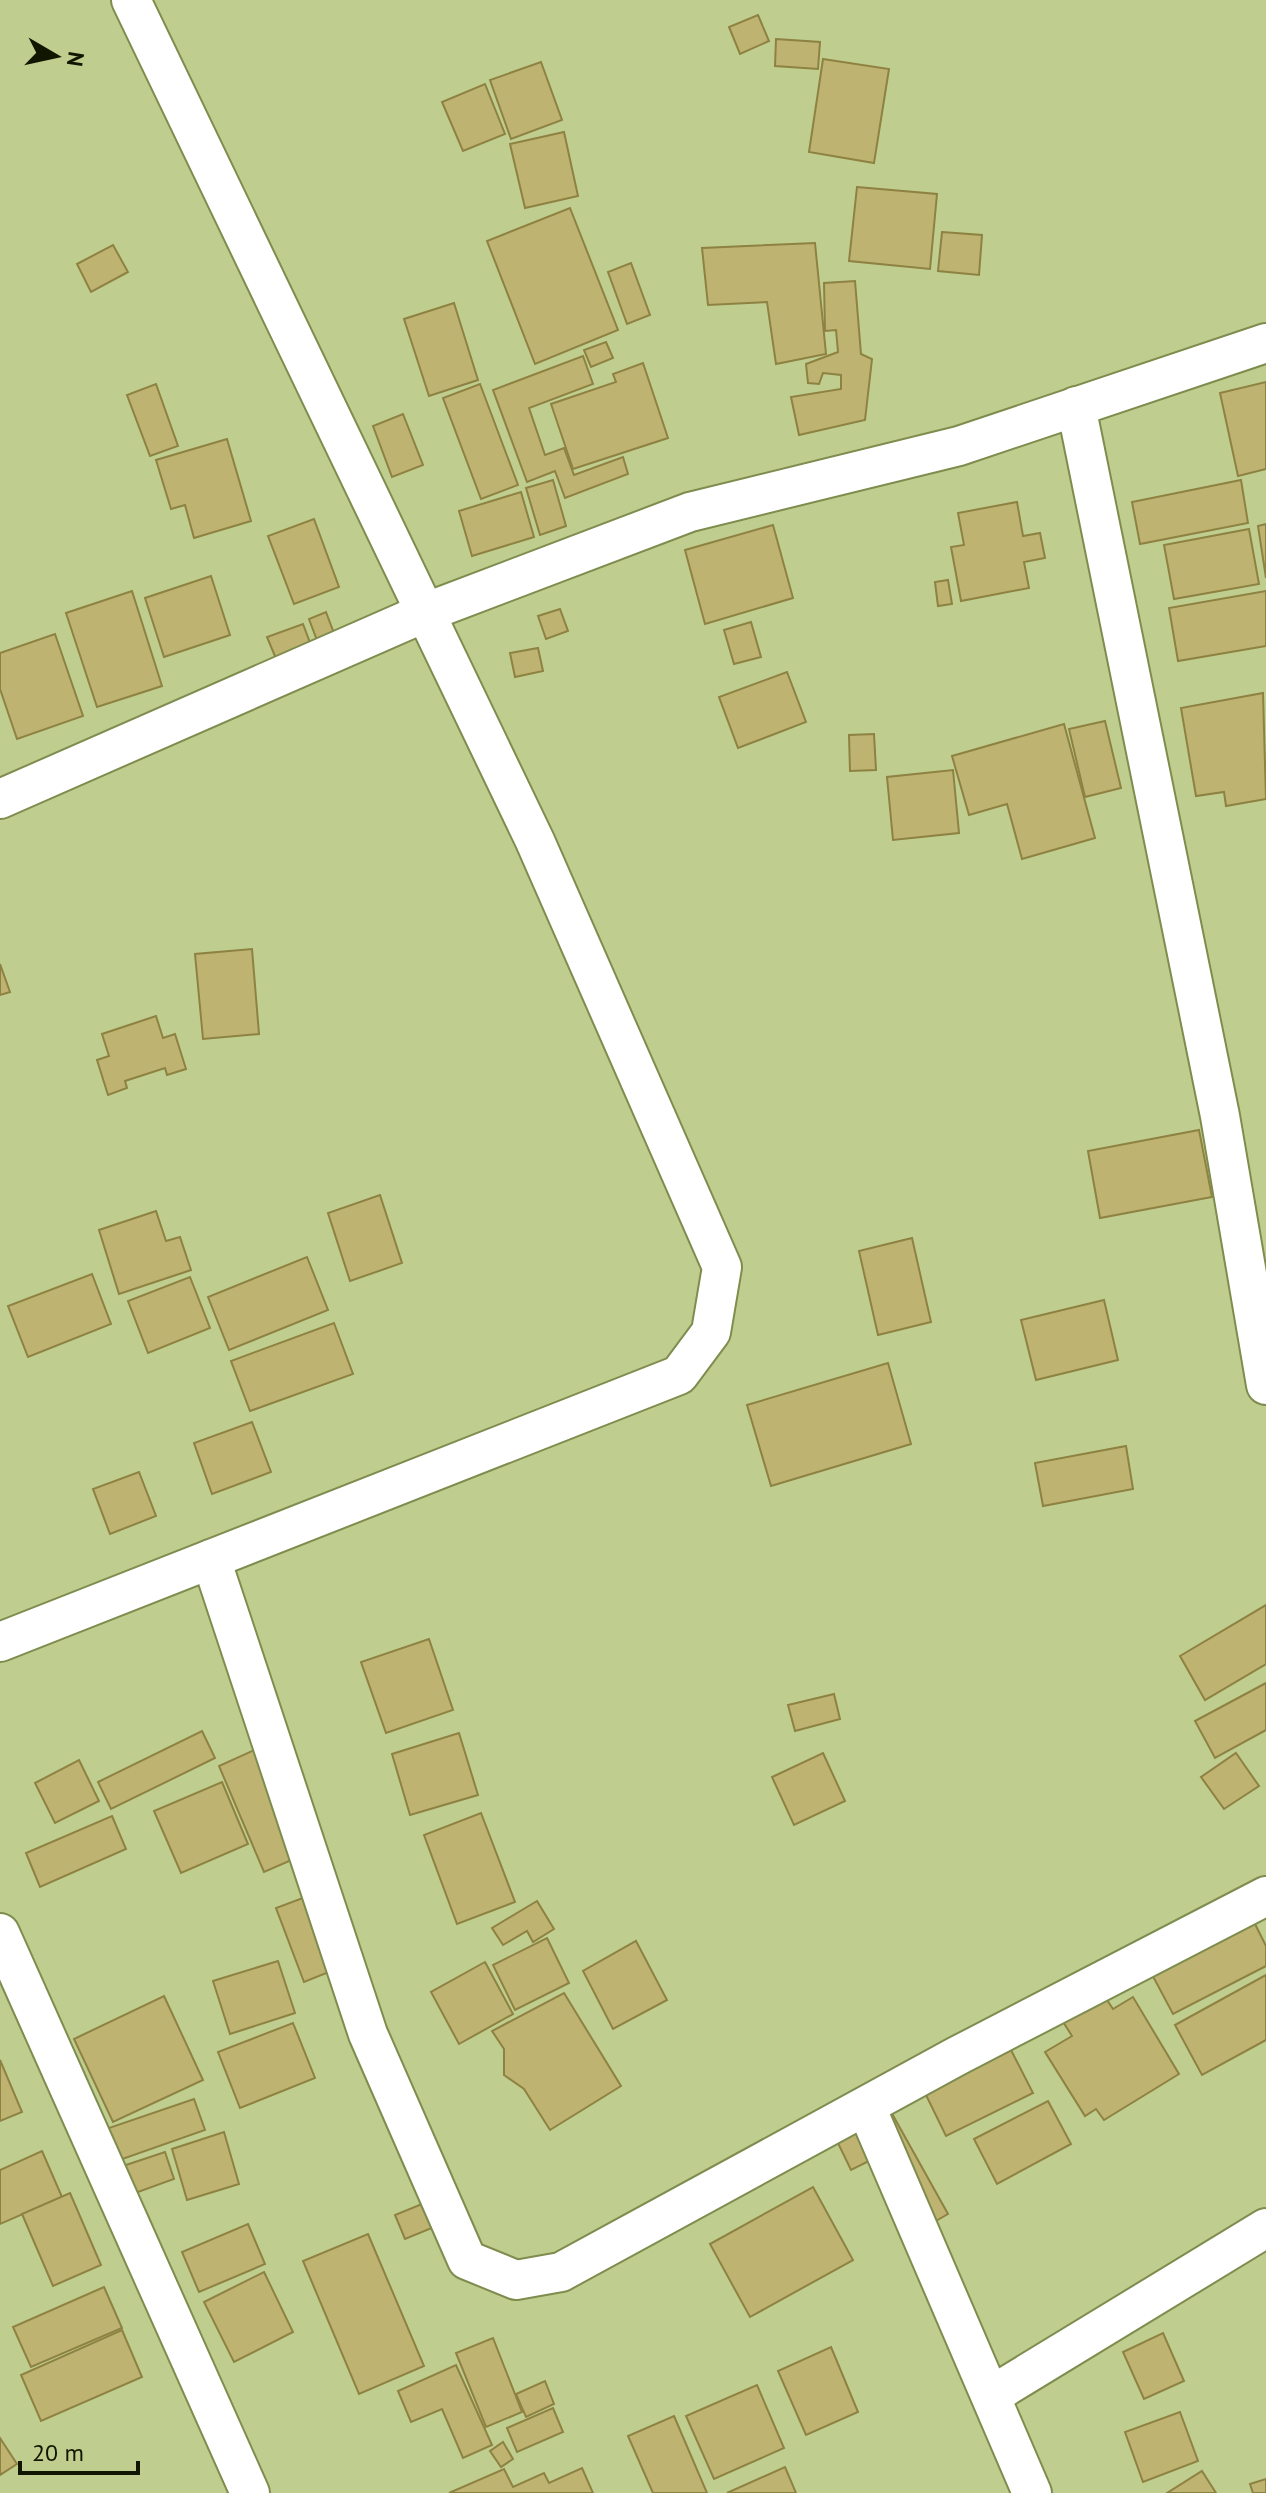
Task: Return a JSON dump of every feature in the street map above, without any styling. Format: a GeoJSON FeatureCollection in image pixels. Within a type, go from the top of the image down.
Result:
{"type":"FeatureCollection","features":[{"type":"Feature","properties":{"kind":"street"},"geometry":{"type":"LineString","coordinates":[[0,1642],[679,1375],[711,1332],[722,1267],[535,841],[131,0]]}},
{"type":"Feature","properties":{"kind":"street"},"geometry":{"type":"LineString","coordinates":[[0,799],[424,613],[690,512],[959,446],[1266,343]]}},
{"type":"Feature","properties":{"kind":"street"},"geometry":{"type":"LineString","coordinates":[[1076,406],[1217,1101],[1266,1385]]}},
{"type":"Feature","properties":{"kind":"street"},"geometry":{"type":"LineString","coordinates":[[211,1559],[368,2034],[467,2260],[516,2280],[561,2272],[1266,1896]]}},
{"type":"Feature","properties":{"kind":"street"},"geometry":{"type":"LineString","coordinates":[[0,1933],[250,2493]]}},
{"type":"Feature","properties":{"kind":"street"},"geometry":{"type":"LineString","coordinates":[[866,2107],[1032,2493]]}},
{"type":"Feature","properties":{"kind":"street"},"geometry":{"type":"LineString","coordinates":[[992,2395],[1266,2228]]}},
{"type":"Feature","properties":{"kind":"building"},"geometry":{"type":"Polygon","coordinates":[[[758,15],[769,41],[740,54],[729,27],[758,15]]]}},
{"type":"Feature","properties":{"kind":"building"},"geometry":{"type":"Polygon","coordinates":[[[776,39],[820,42],[818,69],[775,66],[776,39]]]}},
{"type":"Feature","properties":{"kind":"building"},"geometry":{"type":"Polygon","coordinates":[[[823,59],[889,69],[874,163],[809,152],[823,59]]]}},
{"type":"Feature","properties":{"kind":"building"},"geometry":{"type":"Polygon","coordinates":[[[541,62],[562,120],[511,139],[490,80],[541,62]]]}},
{"type":"Feature","properties":{"kind":"building"},"geometry":{"type":"Polygon","coordinates":[[[485,84],[505,134],[463,151],[442,102],[485,84]]]}},
{"type":"Feature","properties":{"kind":"building"},"geometry":{"type":"Polygon","coordinates":[[[564,132],[578,196],[525,208],[510,144],[564,132]]]}},
{"type":"Feature","properties":{"kind":"building"},"geometry":{"type":"Polygon","coordinates":[[[857,187],[937,194],[930,269],[849,261],[857,187]]]}},
{"type":"Feature","properties":{"kind":"building"},"geometry":{"type":"Polygon","coordinates":[[[570,208],[618,330],[535,364],[487,241],[570,208]]]}},
{"type":"Feature","properties":{"kind":"building"},"geometry":{"type":"Polygon","coordinates":[[[942,232],[982,235],[979,275],[938,271],[942,232]]]}},
{"type":"Feature","properties":{"kind":"building"},"geometry":{"type":"Polygon","coordinates":[[[815,243],[826,354],[776,364],[767,302],[708,305],[702,248],[815,243]]]}},
{"type":"Feature","properties":{"kind":"building"},"geometry":{"type":"Polygon","coordinates":[[[113,245],[128,272],[91,292],[77,264],[113,245]]]}},
{"type":"Feature","properties":{"kind":"building"},"geometry":{"type":"Polygon","coordinates":[[[631,263],[650,315],[627,324],[608,272],[631,263]]]}},
{"type":"Feature","properties":{"kind":"building"},"geometry":{"type":"Polygon","coordinates":[[[855,281],[861,354],[872,359],[865,420],[799,435],[791,397],[841,389],[841,375],[823,373],[819,384],[808,383],[806,364],[838,352],[836,330],[825,331],[824,283],[855,281]]]}},
{"type":"Feature","properties":{"kind":"building"},"geometry":{"type":"Polygon","coordinates":[[[454,303],[478,380],[429,396],[404,319],[454,303]]]}},
{"type":"Feature","properties":{"kind":"building"},"geometry":{"type":"Polygon","coordinates":[[[606,342],[613,358],[591,367],[584,350],[606,342]]]}},
{"type":"Feature","properties":{"kind":"building"},"geometry":{"type":"Polygon","coordinates":[[[583,356],[593,384],[529,408],[545,455],[564,448],[574,475],[623,457],[628,474],[565,498],[555,471],[527,482],[493,390],[583,356]]]}},
{"type":"Feature","properties":{"kind":"building"},"geometry":{"type":"Polygon","coordinates":[[[643,363],[668,438],[573,469],[551,404],[616,382],[613,374],[643,363]]]}},
{"type":"Feature","properties":{"kind":"building"},"geometry":{"type":"Polygon","coordinates":[[[1266,382],[1266,469],[1238,476],[1220,393],[1266,382]]]}},
{"type":"Feature","properties":{"kind":"building"},"geometry":{"type":"Polygon","coordinates":[[[156,384],[178,446],[150,456],[127,395],[156,384]]]}},
{"type":"Feature","properties":{"kind":"building"},"geometry":{"type":"Polygon","coordinates":[[[480,384],[518,485],[481,499],[443,398],[480,384]]]}},
{"type":"Feature","properties":{"kind":"building"},"geometry":{"type":"Polygon","coordinates":[[[403,414],[423,465],[392,477],[373,426],[403,414]]]}},
{"type":"Feature","properties":{"kind":"building"},"geometry":{"type":"Polygon","coordinates":[[[227,439],[251,521],[194,538],[185,505],[171,509],[156,460],[227,439]]]}},
{"type":"Feature","properties":{"kind":"building"},"geometry":{"type":"Polygon","coordinates":[[[553,480],[566,526],[540,535],[526,488],[553,480]]]}},
{"type":"Feature","properties":{"kind":"building"},"geometry":{"type":"Polygon","coordinates":[[[1241,480],[1248,523],[1140,544],[1132,502],[1241,480]]]}},
{"type":"Feature","properties":{"kind":"building"},"geometry":{"type":"Polygon","coordinates":[[[521,492],[534,537],[472,556],[459,511],[521,492]]]}},
{"type":"Feature","properties":{"kind":"building"},"geometry":{"type":"Polygon","coordinates":[[[1017,502],[1023,536],[1040,533],[1045,558],[1024,562],[1029,588],[961,601],[951,547],[964,545],[958,513],[1017,502]]]}},
{"type":"Feature","properties":{"kind":"building"},"geometry":{"type":"Polygon","coordinates":[[[314,519],[339,587],[294,604],[268,536],[314,519]]]}},
{"type":"Feature","properties":{"kind":"building"},"geometry":{"type":"Polygon","coordinates":[[[1266,524],[1266,578],[1258,526],[1266,524]]]}},
{"type":"Feature","properties":{"kind":"building"},"geometry":{"type":"Polygon","coordinates":[[[773,525],[793,598],[705,624],[685,550],[773,525]]]}},
{"type":"Feature","properties":{"kind":"building"},"geometry":{"type":"Polygon","coordinates":[[[1249,529],[1259,584],[1174,599],[1164,545],[1249,529]]]}},
{"type":"Feature","properties":{"kind":"building"},"geometry":{"type":"Polygon","coordinates":[[[211,576],[230,635],[164,657],[145,598],[211,576]]]}},
{"type":"Feature","properties":{"kind":"building"},"geometry":{"type":"Polygon","coordinates":[[[948,580],[952,604],[938,606],[935,582],[948,580]]]}},
{"type":"Feature","properties":{"kind":"building"},"geometry":{"type":"Polygon","coordinates":[[[132,591],[162,686],[97,707],[66,613],[132,591]]]}},
{"type":"Feature","properties":{"kind":"building"},"geometry":{"type":"Polygon","coordinates":[[[1266,591],[1266,646],[1178,661],[1169,608],[1266,591]]]}},
{"type":"Feature","properties":{"kind":"building"},"geometry":{"type":"Polygon","coordinates":[[[560,609],[568,631],[546,639],[538,616],[560,609]]]}},
{"type":"Feature","properties":{"kind":"building"},"geometry":{"type":"Polygon","coordinates":[[[326,612],[335,636],[318,643],[309,619],[326,612]]]}},
{"type":"Feature","properties":{"kind":"building"},"geometry":{"type":"Polygon","coordinates":[[[751,622],[761,657],[734,664],[724,630],[751,622]]]}},
{"type":"Feature","properties":{"kind":"building"},"geometry":{"type":"Polygon","coordinates":[[[303,624],[312,648],[277,661],[267,637],[303,624]]]}},
{"type":"Feature","properties":{"kind":"building"},"geometry":{"type":"Polygon","coordinates":[[[55,634],[83,716],[17,739],[0,689],[0,653],[55,634]]]}},
{"type":"Feature","properties":{"kind":"building"},"geometry":{"type":"Polygon","coordinates":[[[538,648],[543,671],[515,677],[510,653],[538,648]]]}},
{"type":"Feature","properties":{"kind":"building"},"geometry":{"type":"Polygon","coordinates":[[[787,672],[806,722],[738,748],[719,697],[787,672]]]}},
{"type":"Feature","properties":{"kind":"building"},"geometry":{"type":"Polygon","coordinates":[[[1263,693],[1266,799],[1226,806],[1224,792],[1196,796],[1181,708],[1263,693]]]}},
{"type":"Feature","properties":{"kind":"building"},"geometry":{"type":"Polygon","coordinates":[[[1105,721],[1121,788],[1085,797],[1069,729],[1105,721]]]}},
{"type":"Feature","properties":{"kind":"building"},"geometry":{"type":"Polygon","coordinates":[[[1064,724],[1095,838],[1022,859],[1007,804],[969,815],[952,756],[1064,724]]]}},
{"type":"Feature","properties":{"kind":"building"},"geometry":{"type":"Polygon","coordinates":[[[874,734],[876,770],[850,771],[849,735],[874,734]]]}},
{"type":"Feature","properties":{"kind":"building"},"geometry":{"type":"Polygon","coordinates":[[[953,770],[959,833],[893,840],[887,777],[953,770]]]}},
{"type":"Feature","properties":{"kind":"building"},"geometry":{"type":"Polygon","coordinates":[[[252,949],[259,1034],[203,1039],[195,954],[252,949]]]}},
{"type":"Feature","properties":{"kind":"building"},"geometry":{"type":"Polygon","coordinates":[[[0,964],[10,992],[0,995],[0,964]]]}},
{"type":"Feature","properties":{"kind":"building"},"geometry":{"type":"Polygon","coordinates":[[[156,1016],[163,1038],[175,1034],[186,1069],[167,1075],[165,1068],[125,1081],[127,1088],[108,1095],[97,1060],[109,1056],[102,1034],[156,1016]]]}},
{"type":"Feature","properties":{"kind":"building"},"geometry":{"type":"Polygon","coordinates":[[[1199,1130],[1212,1197],[1100,1218],[1088,1151],[1199,1130]]]}},
{"type":"Feature","properties":{"kind":"building"},"geometry":{"type":"Polygon","coordinates":[[[380,1195],[402,1263],[350,1281],[328,1213],[380,1195]]]}},
{"type":"Feature","properties":{"kind":"building"},"geometry":{"type":"Polygon","coordinates":[[[156,1211],[166,1241],[180,1237],[191,1270],[119,1294],[99,1230],[156,1211]]]}},
{"type":"Feature","properties":{"kind":"building"},"geometry":{"type":"Polygon","coordinates":[[[912,1238],[931,1322],[878,1335],[859,1251],[912,1238]]]}},
{"type":"Feature","properties":{"kind":"building"},"geometry":{"type":"Polygon","coordinates":[[[307,1257],[328,1310],[229,1350],[208,1297],[307,1257]]]}},
{"type":"Feature","properties":{"kind":"building"},"geometry":{"type":"Polygon","coordinates":[[[92,1274],[111,1324],[28,1357],[8,1306],[92,1274]]]}},
{"type":"Feature","properties":{"kind":"building"},"geometry":{"type":"Polygon","coordinates":[[[190,1277],[210,1328],[148,1353],[128,1301],[190,1277]]]}},
{"type":"Feature","properties":{"kind":"building"},"geometry":{"type":"Polygon","coordinates":[[[1104,1300],[1118,1360],[1036,1380],[1021,1320],[1104,1300]]]}},
{"type":"Feature","properties":{"kind":"building"},"geometry":{"type":"Polygon","coordinates":[[[334,1323],[353,1374],[250,1411],[231,1361],[334,1323]]]}},
{"type":"Feature","properties":{"kind":"building"},"geometry":{"type":"Polygon","coordinates":[[[888,1363],[911,1444],[771,1486],[747,1405],[888,1363]]]}},
{"type":"Feature","properties":{"kind":"building"},"geometry":{"type":"Polygon","coordinates":[[[252,1422],[271,1472],[212,1494],[194,1443],[252,1422]]]}},
{"type":"Feature","properties":{"kind":"building"},"geometry":{"type":"Polygon","coordinates":[[[1126,1446],[1133,1489],[1043,1506],[1035,1463],[1126,1446]]]}},
{"type":"Feature","properties":{"kind":"building"},"geometry":{"type":"Polygon","coordinates":[[[139,1472],[156,1516],[110,1534],[93,1489],[139,1472]]]}},
{"type":"Feature","properties":{"kind":"building"},"geometry":{"type":"Polygon","coordinates":[[[1266,1605],[1266,1664],[1205,1700],[1180,1656],[1266,1605]]]}},
{"type":"Feature","properties":{"kind":"building"},"geometry":{"type":"Polygon","coordinates":[[[429,1639],[453,1710],[386,1733],[361,1662],[429,1639]]]}},
{"type":"Feature","properties":{"kind":"building"},"geometry":{"type":"Polygon","coordinates":[[[1266,1683],[1266,1730],[1215,1758],[1195,1721],[1266,1683]]]}},
{"type":"Feature","properties":{"kind":"building"},"geometry":{"type":"Polygon","coordinates":[[[834,1694],[840,1719],[795,1731],[788,1705],[834,1694]]]}},
{"type":"Feature","properties":{"kind":"building"},"geometry":{"type":"Polygon","coordinates":[[[202,1731],[215,1758],[111,1809],[98,1782],[202,1731]]]}},
{"type":"Feature","properties":{"kind":"building"},"geometry":{"type":"Polygon","coordinates":[[[459,1733],[478,1795],[410,1815],[392,1754],[459,1733]]]}},
{"type":"Feature","properties":{"kind":"building"},"geometry":{"type":"Polygon","coordinates":[[[272,1742],[317,1849],[264,1872],[219,1766],[272,1742]]]}},
{"type":"Feature","properties":{"kind":"building"},"geometry":{"type":"Polygon","coordinates":[[[823,1753],[845,1801],[794,1825],[772,1777],[823,1753]]]}},
{"type":"Feature","properties":{"kind":"building"},"geometry":{"type":"Polygon","coordinates":[[[1236,1753],[1259,1786],[1224,1809],[1201,1777],[1236,1753]]]}},
{"type":"Feature","properties":{"kind":"building"},"geometry":{"type":"Polygon","coordinates":[[[79,1760],[99,1801],[55,1823],[35,1783],[79,1760]]]}},
{"type":"Feature","properties":{"kind":"building"},"geometry":{"type":"Polygon","coordinates":[[[222,1782],[248,1844],[181,1873],[154,1811],[222,1782]]]}},
{"type":"Feature","properties":{"kind":"building"},"geometry":{"type":"Polygon","coordinates":[[[481,1813],[515,1902],[457,1924],[424,1835],[481,1813]]]}},
{"type":"Feature","properties":{"kind":"building"},"geometry":{"type":"Polygon","coordinates":[[[112,1816],[126,1849],[40,1887],[26,1853],[112,1816]]]}},
{"type":"Feature","properties":{"kind":"building"},"geometry":{"type":"Polygon","coordinates":[[[316,1893],[344,1966],[304,1982],[276,1908],[316,1893]]]}},
{"type":"Feature","properties":{"kind":"building"},"geometry":{"type":"Polygon","coordinates":[[[537,1901],[554,1929],[533,1942],[527,1931],[503,1945],[492,1928],[537,1901]]]}},
{"type":"Feature","properties":{"kind":"building"},"geometry":{"type":"Polygon","coordinates":[[[1250,1914],[1266,1946],[1266,1966],[1173,2014],[1148,1967],[1250,1914]]]}},
{"type":"Feature","properties":{"kind":"building"},"geometry":{"type":"Polygon","coordinates":[[[547,1938],[569,1983],[515,2010],[493,1965],[547,1938]]]}},
{"type":"Feature","properties":{"kind":"building"},"geometry":{"type":"Polygon","coordinates":[[[636,1941],[667,2000],[613,2029],[583,1971],[636,1941]]]}},
{"type":"Feature","properties":{"kind":"building"},"geometry":{"type":"Polygon","coordinates":[[[278,1961],[295,2013],[230,2034],[213,1981],[278,1961]]]}},
{"type":"Feature","properties":{"kind":"building"},"geometry":{"type":"Polygon","coordinates":[[[485,1962],[513,2014],[459,2044],[431,1992],[485,1962]]]}},
{"type":"Feature","properties":{"kind":"building"},"geometry":{"type":"Polygon","coordinates":[[[1266,1975],[1266,2040],[1202,2075],[1175,2025],[1266,1975]]]}},
{"type":"Feature","properties":{"kind":"building"},"geometry":{"type":"Polygon","coordinates":[[[1101,1991],[1113,2009],[1133,1997],[1179,2074],[1104,2120],[1096,2109],[1085,2116],[1045,2052],[1072,2036],[1060,2017],[1101,1991]]]}},
{"type":"Feature","properties":{"kind":"building"},"geometry":{"type":"Polygon","coordinates":[[[564,1993],[621,2086],[550,2130],[524,2089],[504,2075],[504,2049],[492,2031],[564,1993]]]}},
{"type":"Feature","properties":{"kind":"building"},"geometry":{"type":"Polygon","coordinates":[[[164,1996],[203,2080],[113,2122],[74,2039],[164,1996]]]}},
{"type":"Feature","properties":{"kind":"building"},"geometry":{"type":"Polygon","coordinates":[[[293,2023],[315,2078],[240,2108],[218,2052],[293,2023]]]}},
{"type":"Feature","properties":{"kind":"building"},"geometry":{"type":"Polygon","coordinates":[[[1011,2050],[1033,2093],[946,2136],[925,2093],[1011,2050]]]}},
{"type":"Feature","properties":{"kind":"building"},"geometry":{"type":"Polygon","coordinates":[[[0,2060],[22,2112],[0,2121],[0,2060]]]}},
{"type":"Feature","properties":{"kind":"building"},"geometry":{"type":"Polygon","coordinates":[[[194,2099],[205,2130],[111,2163],[100,2131],[194,2099]]]}},
{"type":"Feature","properties":{"kind":"building"},"geometry":{"type":"Polygon","coordinates":[[[1048,2101],[1071,2144],[997,2184],[974,2139],[1048,2101]]]}},
{"type":"Feature","properties":{"kind":"building"},"geometry":{"type":"Polygon","coordinates":[[[890,2110],[948,2214],[922,2229],[864,2125],[890,2110]]]}},
{"type":"Feature","properties":{"kind":"building"},"geometry":{"type":"Polygon","coordinates":[[[861,2124],[877,2157],[851,2170],[835,2137],[861,2124]]]}},
{"type":"Feature","properties":{"kind":"building"},"geometry":{"type":"Polygon","coordinates":[[[224,2132],[239,2184],[187,2200],[172,2149],[224,2132]]]}},
{"type":"Feature","properties":{"kind":"building"},"geometry":{"type":"Polygon","coordinates":[[[42,2151],[62,2197],[0,2224],[0,2170],[42,2151]]]}},
{"type":"Feature","properties":{"kind":"building"},"geometry":{"type":"Polygon","coordinates":[[[165,2152],[174,2179],[127,2196],[117,2168],[165,2152]]]}},
{"type":"Feature","properties":{"kind":"building"},"geometry":{"type":"Polygon","coordinates":[[[813,2187],[853,2260],[750,2317],[710,2244],[813,2187]]]}},
{"type":"Feature","properties":{"kind":"building"},"geometry":{"type":"Polygon","coordinates":[[[456,2190],[466,2214],[405,2239],[395,2215],[456,2190]]]}},
{"type":"Feature","properties":{"kind":"building"},"geometry":{"type":"Polygon","coordinates":[[[70,2193],[101,2265],[53,2286],[22,2214],[70,2193]]]}},
{"type":"Feature","properties":{"kind":"building"},"geometry":{"type":"Polygon","coordinates":[[[248,2224],[265,2264],[199,2292],[182,2252],[248,2224]]]}},
{"type":"Feature","properties":{"kind":"building"},"geometry":{"type":"Polygon","coordinates":[[[368,2234],[424,2366],[359,2394],[303,2261],[368,2234]]]}},
{"type":"Feature","properties":{"kind":"building"},"geometry":{"type":"Polygon","coordinates":[[[264,2272],[293,2332],[234,2362],[204,2302],[264,2272]]]}},
{"type":"Feature","properties":{"kind":"building"},"geometry":{"type":"Polygon","coordinates":[[[104,2287],[122,2328],[31,2367],[13,2327],[104,2287]]]}},
{"type":"Feature","properties":{"kind":"building"},"geometry":{"type":"Polygon","coordinates":[[[122,2330],[142,2377],[41,2421],[21,2375],[122,2330]]]}},
{"type":"Feature","properties":{"kind":"building"},"geometry":{"type":"Polygon","coordinates":[[[1163,2333],[1184,2381],[1144,2399],[1123,2352],[1163,2333]]]}},
{"type":"Feature","properties":{"kind":"building"},"geometry":{"type":"Polygon","coordinates":[[[493,2338],[522,2412],[486,2427],[456,2353],[493,2338]]]}},
{"type":"Feature","properties":{"kind":"building"},"geometry":{"type":"Polygon","coordinates":[[[831,2347],[858,2412],[806,2435],[778,2371],[831,2347]]]}},
{"type":"Feature","properties":{"kind":"building"},"geometry":{"type":"Polygon","coordinates":[[[456,2365],[492,2445],[463,2458],[442,2409],[411,2422],[398,2391],[456,2365]]]}},
{"type":"Feature","properties":{"kind":"building"},"geometry":{"type":"Polygon","coordinates":[[[545,2381],[554,2404],[526,2417],[516,2394],[545,2381]]]}},
{"type":"Feature","properties":{"kind":"building"},"geometry":{"type":"Polygon","coordinates":[[[757,2385],[784,2448],[714,2479],[686,2416],[757,2385]]]}},
{"type":"Feature","properties":{"kind":"building"},"geometry":{"type":"Polygon","coordinates":[[[553,2408],[563,2432],[517,2452],[507,2428],[553,2408]]]}},
{"type":"Feature","properties":{"kind":"building"},"geometry":{"type":"Polygon","coordinates":[[[1180,2412],[1198,2461],[1143,2482],[1125,2432],[1180,2412]]]}},
{"type":"Feature","properties":{"kind":"building"},"geometry":{"type":"Polygon","coordinates":[[[674,2416],[707,2493],[653,2493],[628,2436],[674,2416]]]}},
{"type":"Feature","properties":{"kind":"building"},"geometry":{"type":"Polygon","coordinates":[[[0,2438],[17,2464],[0,2475],[0,2438]]]}},
{"type":"Feature","properties":{"kind":"building"},"geometry":{"type":"Polygon","coordinates":[[[503,2442],[513,2459],[501,2467],[490,2451],[503,2442]]]}},
{"type":"Feature","properties":{"kind":"building"},"geometry":{"type":"Polygon","coordinates":[[[785,2467],[796,2493],[727,2493],[785,2467]]]}},
{"type":"Feature","properties":{"kind":"building"},"geometry":{"type":"Polygon","coordinates":[[[582,2468],[593,2493],[449,2493],[504,2469],[513,2487],[544,2473],[549,2483],[582,2468]]]}},
{"type":"Feature","properties":{"kind":"building"},"geometry":{"type":"Polygon","coordinates":[[[1202,2471],[1216,2493],[1167,2493],[1202,2471]]]}},
{"type":"Feature","properties":{"kind":"building"},"geometry":{"type":"Polygon","coordinates":[[[1266,2479],[1266,2493],[1253,2493],[1250,2484],[1266,2479]]]}}]}
